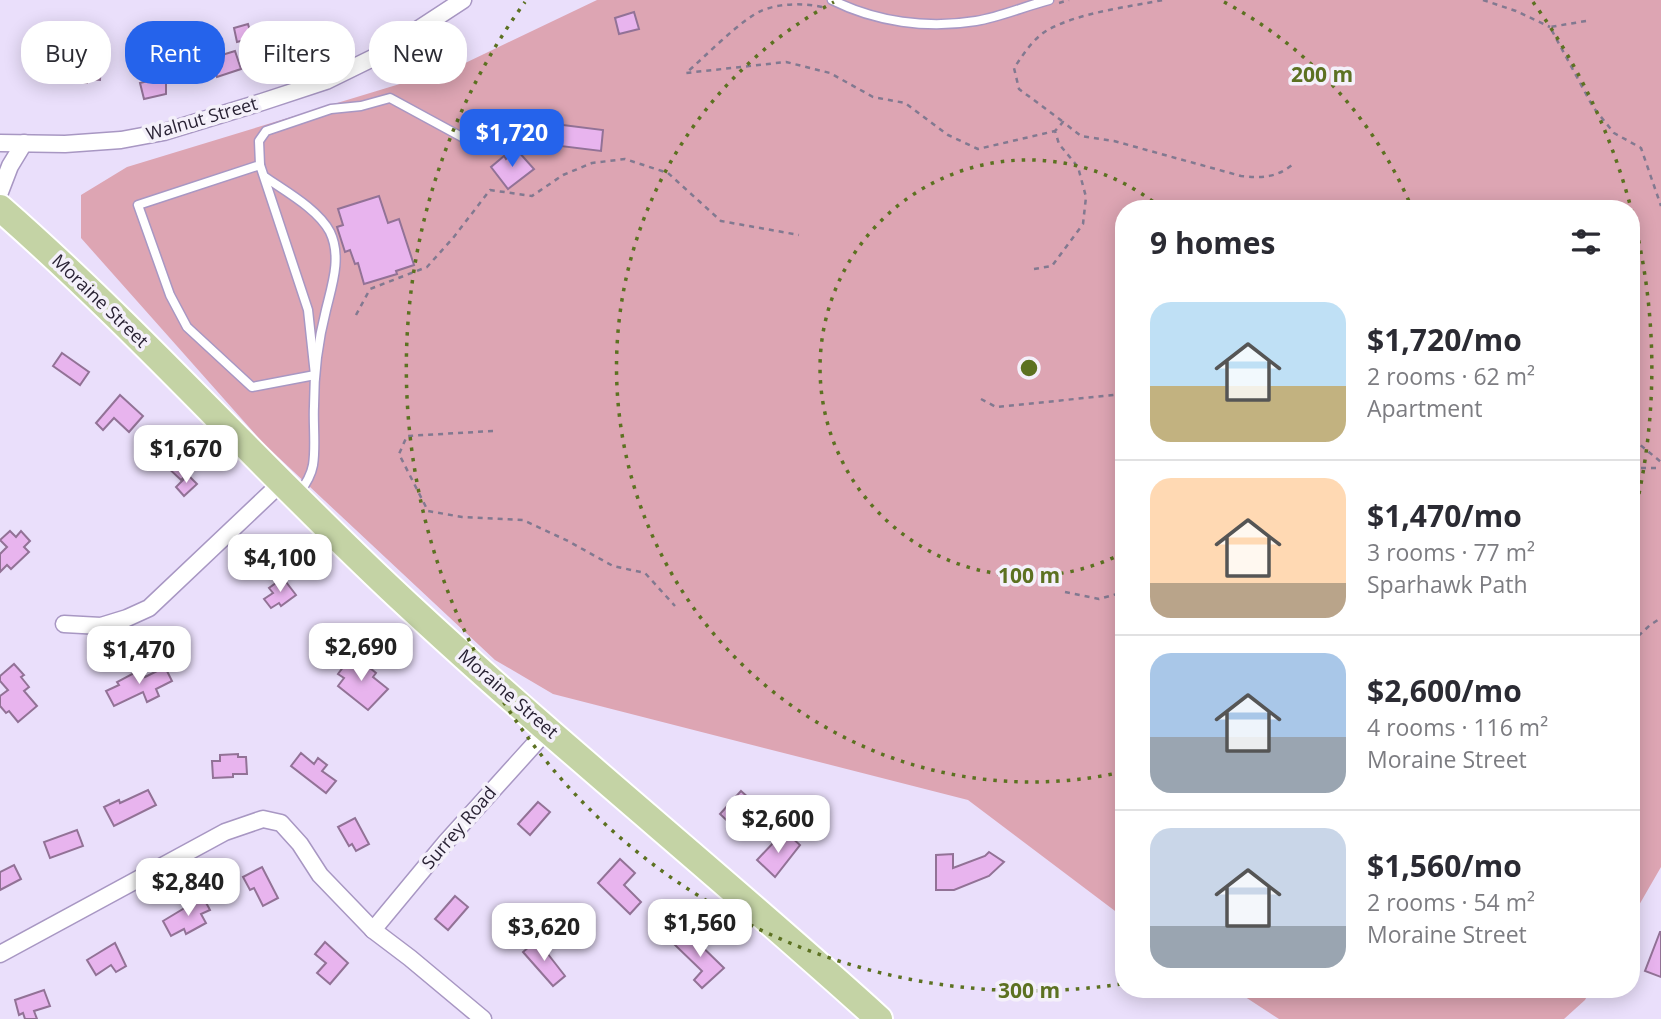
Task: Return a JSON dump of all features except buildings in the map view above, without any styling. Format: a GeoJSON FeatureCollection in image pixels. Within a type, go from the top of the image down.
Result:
{"type":"FeatureCollection","features":[{"type":"Feature","properties":{"kind":"main road","name":"Moraine Street"},"geometry":{"type":"LineString","coordinates":[[0,208],[86,285],[288,490],[411,608],[879,1019]]}},
{"type":"Feature","properties":{"kind":"street","name":"Walnut Street"},"geometry":{"type":"LineString","coordinates":[[0,143],[65,144],[140,137],[262,103],[326,80],[379,55],[463,0]]}},
{"type":"Feature","properties":{"kind":"street"},"geometry":{"type":"LineString","coordinates":[[0,192],[10,166],[24,143]]}},
{"type":"Feature","properties":{"kind":"street"},"geometry":{"type":"LineString","coordinates":[[64,624],[101,626],[149,608],[288,490]]}},
{"type":"Feature","properties":{"kind":"street","name":"Surrey Road"},"geometry":{"type":"LineString","coordinates":[[373,930],[446,842],[548,729]]}},
{"type":"Feature","properties":{"kind":"street"},"geometry":{"type":"LineString","coordinates":[[0,954],[213,838],[263,819],[281,823],[320,875],[373,930],[484,1019]]}},
{"type":"Feature","properties":{"kind":"lane"},"geometry":{"type":"LineString","coordinates":[[830,4],[894,21],[943,24],[978,21],[1053,2]]}},
{"type":"Feature","properties":{"kind":"lane"},"geometry":{"type":"LineString","coordinates":[[315,375],[308,310],[260,165],[259,141],[266,131],[331,109],[361,106],[384,97],[399,102],[471,142],[526,144]]}},
{"type":"Feature","properties":{"kind":"lane"},"geometry":{"type":"LineString","coordinates":[[260,165],[138,205],[169,292],[187,327],[252,387],[315,375]]}},
{"type":"Feature","properties":{"kind":"lane"},"geometry":{"type":"LineString","coordinates":[[265,177],[289,191],[320,219],[329,231],[336,254],[315,375],[313,466],[308,482],[288,490]]}},
{"type":"Feature","properties":{"kind":"path"},"geometry":{"type":"LineString","coordinates":[[1053,2],[1069,0]]}},
{"type":"Feature","properties":{"kind":"path"},"geometry":{"type":"LineString","coordinates":[[1163,0],[1094,13],[1046,31],[1027,48],[1014,68],[1019,89],[1081,136],[1114,141],[1241,176],[1262,178],[1281,174],[1292,165]]}},
{"type":"Feature","properties":{"kind":"path"},"geometry":{"type":"LineString","coordinates":[[1483,0],[1516,11],[1550,27],[1586,21]]}},
{"type":"Feature","properties":{"kind":"path"},"geometry":{"type":"LineString","coordinates":[[830,4],[801,3],[762,10],[729,34],[686,73],[786,62],[830,73],[873,97],[905,103],[948,135],[978,149],[1055,131],[1063,122]]}},
{"type":"Feature","properties":{"kind":"path"},"geometry":{"type":"LineString","coordinates":[[1550,27],[1593,107],[1614,133],[1641,148],[1661,206]]}},
{"type":"Feature","properties":{"kind":"path"},"geometry":{"type":"LineString","coordinates":[[1034,269],[1052,266],[1083,225],[1086,197],[1078,167],[1059,144],[1055,131]]}},
{"type":"Feature","properties":{"kind":"path"},"geometry":{"type":"LineString","coordinates":[[356,315],[370,289],[427,267],[489,190],[532,196],[563,175],[592,163],[625,159],[668,173],[721,221],[799,235]]}},
{"type":"Feature","properties":{"kind":"path"},"geometry":{"type":"LineString","coordinates":[[981,399],[996,407],[1115,395]]}},
{"type":"Feature","properties":{"kind":"path"},"geometry":{"type":"LineString","coordinates":[[493,431],[407,436],[400,454],[428,511],[462,517],[523,520],[613,566],[645,573],[675,606]]}},
{"type":"Feature","properties":{"kind":"path"},"geometry":{"type":"LineString","coordinates":[[1640,445],[1661,462]]}},
{"type":"Feature","properties":{"kind":"path"},"geometry":{"type":"LineString","coordinates":[[1640,468],[1661,468]]}},
{"type":"Feature","properties":{"kind":"path"},"geometry":{"type":"LineString","coordinates":[[1066,592],[1100,599],[1115,595]]}},
{"type":"Feature","properties":{"kind":"path"},"geometry":{"type":"LineString","coordinates":[[1640,634],[1661,618]]}},
{"type":"Feature","properties":{"kind":"shaded area"},"geometry":{"type":"Polygon","coordinates":[[[597,0],[1661,0],[1661,867],[1640,903],[1640,200],[1115,200],[1115,911],[968,800],[553,694],[495,660],[263,443],[81,238],[81,195],[127,167],[400,84],[467,84],[467,62],[597,0]]]}},
{"type":"Feature","properties":{"kind":"shaded area"},"geometry":{"type":"Polygon","coordinates":[[[1247,998],[1586,998],[1564,1019],[1279,1019],[1247,998]]]}}]}
